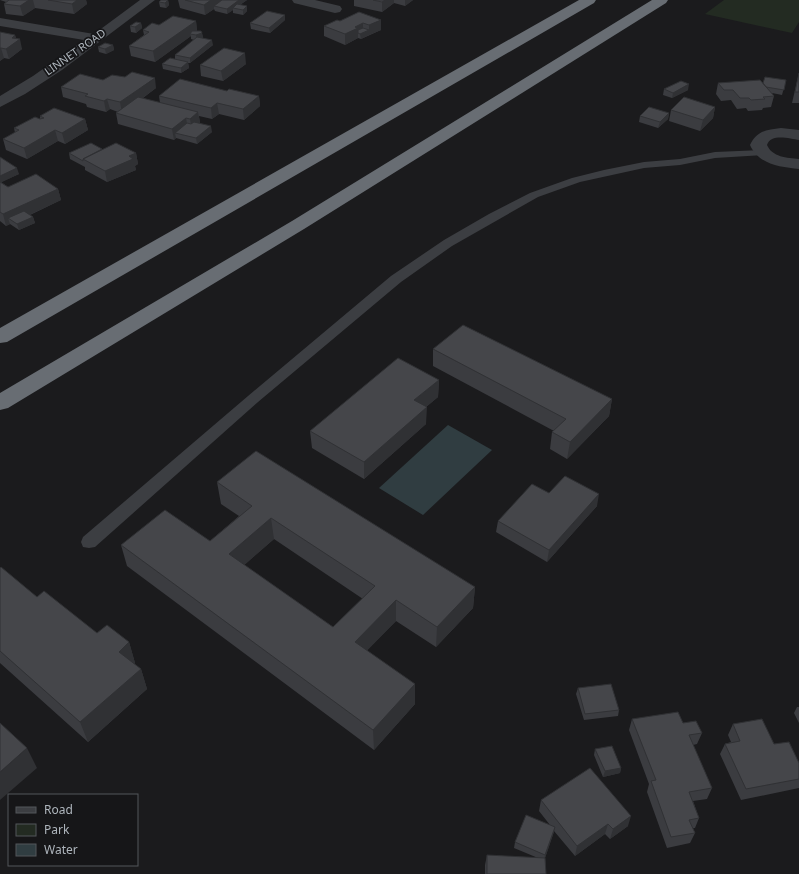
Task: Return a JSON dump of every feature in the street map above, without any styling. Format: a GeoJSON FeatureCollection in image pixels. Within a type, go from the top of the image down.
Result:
{"type":"FeatureCollection","features":[{"type":"Feature","properties":{"kind":"highway"},"geometry":{"type":"LineString","coordinates":[[0,337],[589,0]]}},
{"type":"Feature","properties":{"kind":"highway"},"geometry":{"type":"LineString","coordinates":[[0,403],[298,225],[661,0]]}},
{"type":"Feature","properties":{"kind":"street","name":"LINNET ROAD"},"geometry":{"type":"LineString","coordinates":[[0,102],[30,84],[148,0]]}},
{"type":"Feature","properties":{"kind":"street"},"geometry":{"type":"LineString","coordinates":[[299,0],[335,9]]}},
{"type":"Feature","properties":{"kind":"street"},"geometry":{"type":"LineString","coordinates":[[0,22],[95,38]]}},
{"type":"Feature","properties":{"kind":"street"},"geometry":{"type":"LineString","coordinates":[[799,135],[782,133],[767,135],[758,141],[758,145],[762,153],[775,161],[799,164]]}},
{"type":"Feature","properties":{"kind":"lane"},"geometry":{"type":"LineString","coordinates":[[89,542],[253,399],[396,279],[448,243],[534,195],[576,180],[644,165],[680,162],[715,155],[762,153]]}},
{"type":"Feature","properties":{"kind":"green space"},"geometry":{"type":"Polygon","coordinates":[[[724,0],[799,0],[799,22],[792,33],[705,14],[724,0]]]}},
{"type":"Feature","properties":{"kind":"water"},"geometry":{"type":"Polygon","coordinates":[[[448,425],[492,450],[423,515],[379,488],[448,425]]]}},
{"type":"Feature","properties":{"kind":"building"},"geometry":{"type":"Polygon","coordinates":[[[9,0],[29,0],[20,6],[4,4],[9,0]]]}},
{"type":"Feature","properties":{"kind":"building"},"geometry":{"type":"Polygon","coordinates":[[[48,0],[77,0],[72,4],[48,0]]]}},
{"type":"Feature","properties":{"kind":"building"},"geometry":{"type":"Polygon","coordinates":[[[161,0],[168,0],[165,3],[159,2],[161,0]]]}},
{"type":"Feature","properties":{"kind":"building"},"geometry":{"type":"Polygon","coordinates":[[[185,0],[211,0],[204,5],[185,0]]]}},
{"type":"Feature","properties":{"kind":"building"},"geometry":{"type":"Polygon","coordinates":[[[222,0],[239,0],[227,9],[214,6],[222,0]]]}},
{"type":"Feature","properties":{"kind":"building"},"geometry":{"type":"Polygon","coordinates":[[[373,0],[385,0],[382,2],[373,0]]]}},
{"type":"Feature","properties":{"kind":"building"},"geometry":{"type":"Polygon","coordinates":[[[237,4],[247,6],[243,10],[233,8],[237,4]]]}},
{"type":"Feature","properties":{"kind":"building"},"geometry":{"type":"Polygon","coordinates":[[[267,11],[285,15],[269,28],[250,23],[267,11]]]}},
{"type":"Feature","properties":{"kind":"building"},"geometry":{"type":"Polygon","coordinates":[[[359,12],[381,20],[369,25],[363,23],[355,27],[358,28],[345,34],[324,26],[337,20],[340,21],[359,12]]]}},
{"type":"Feature","properties":{"kind":"building"},"geometry":{"type":"Polygon","coordinates":[[[173,16],[196,21],[153,51],[129,46],[149,32],[143,30],[152,23],[159,25],[173,16]]]}},
{"type":"Feature","properties":{"kind":"building"},"geometry":{"type":"Polygon","coordinates":[[[136,22],[141,23],[135,27],[130,26],[136,22]]]}},
{"type":"Feature","properties":{"kind":"building"},"geometry":{"type":"Polygon","coordinates":[[[363,28],[369,30],[360,34],[358,33],[358,30],[363,28]]]}},
{"type":"Feature","properties":{"kind":"building"},"geometry":{"type":"Polygon","coordinates":[[[192,31],[201,31],[202,33],[196,35],[190,34],[192,31]]]}},
{"type":"Feature","properties":{"kind":"building"},"geometry":{"type":"Polygon","coordinates":[[[0,32],[15,35],[12,38],[20,39],[6,49],[0,48],[0,32]]]}},
{"type":"Feature","properties":{"kind":"building"},"geometry":{"type":"Polygon","coordinates":[[[197,37],[212,40],[190,58],[175,55],[197,37]]]}},
{"type":"Feature","properties":{"kind":"building"},"geometry":{"type":"Polygon","coordinates":[[[105,43],[113,45],[105,49],[98,47],[105,43]]]}},
{"type":"Feature","properties":{"kind":"building"},"geometry":{"type":"Polygon","coordinates":[[[224,48],[245,53],[221,71],[200,65],[224,48]]]}},
{"type":"Feature","properties":{"kind":"building"},"geometry":{"type":"Polygon","coordinates":[[[170,58],[188,62],[181,68],[162,64],[170,58]]]}},
{"type":"Feature","properties":{"kind":"building"},"geometry":{"type":"Polygon","coordinates":[[[132,72],[155,78],[120,102],[107,99],[104,101],[85,96],[88,94],[61,87],[80,74],[103,80],[112,75],[125,77],[132,72]]]}},
{"type":"Feature","properties":{"kind":"building"},"geometry":{"type":"Polygon","coordinates":[[[799,73],[799,92],[795,92],[799,73]]]}},
{"type":"Feature","properties":{"kind":"building"},"geometry":{"type":"Polygon","coordinates":[[[765,77],[786,80],[784,90],[766,87],[763,83],[765,77]]]}},
{"type":"Feature","properties":{"kind":"building"},"geometry":{"type":"Polygon","coordinates":[[[180,79],[227,91],[229,89],[259,96],[243,109],[217,103],[211,108],[159,96],[180,79]]]}},
{"type":"Feature","properties":{"kind":"building"},"geometry":{"type":"Polygon","coordinates":[[[760,80],[774,96],[763,97],[765,99],[751,100],[749,98],[740,98],[733,90],[724,90],[718,83],[760,80]]]}},
{"type":"Feature","properties":{"kind":"building"},"geometry":{"type":"Polygon","coordinates":[[[681,81],[689,84],[673,93],[664,89],[681,81]]]}},
{"type":"Feature","properties":{"kind":"building"},"geometry":{"type":"Polygon","coordinates":[[[138,97],[198,112],[190,119],[186,118],[172,129],[116,113],[138,97]]]}},
{"type":"Feature","properties":{"kind":"building"},"geometry":{"type":"Polygon","coordinates":[[[684,97],[715,107],[703,120],[671,110],[684,97]]]}},
{"type":"Feature","properties":{"kind":"building"},"geometry":{"type":"Polygon","coordinates":[[[649,107],[669,113],[660,122],[640,116],[649,107]]]}},
{"type":"Feature","properties":{"kind":"building"},"geometry":{"type":"Polygon","coordinates":[[[54,108],[85,119],[62,133],[55,130],[24,148],[3,139],[19,130],[14,128],[35,117],[40,119],[44,118],[40,116],[54,108]]]}},
{"type":"Feature","properties":{"kind":"building"},"geometry":{"type":"Polygon","coordinates":[[[194,122],[211,126],[196,138],[175,133],[187,123],[191,124],[194,122]]]}},
{"type":"Feature","properties":{"kind":"building"},"geometry":{"type":"Polygon","coordinates":[[[91,143],[102,149],[83,159],[83,161],[69,153],[91,143]]]}},
{"type":"Feature","properties":{"kind":"building"},"geometry":{"type":"Polygon","coordinates":[[[116,143],[136,153],[129,156],[133,159],[105,171],[83,159],[116,143]]]}},
{"type":"Feature","properties":{"kind":"building"},"geometry":{"type":"Polygon","coordinates":[[[0,157],[17,168],[0,176],[0,157]]]}},
{"type":"Feature","properties":{"kind":"building"},"geometry":{"type":"Polygon","coordinates":[[[36,174],[58,189],[3,214],[0,212],[0,182],[8,187],[36,174]]]}},
{"type":"Feature","properties":{"kind":"building"},"geometry":{"type":"Polygon","coordinates":[[[24,211],[33,217],[17,224],[8,218],[24,211]]]}},
{"type":"Feature","properties":{"kind":"building"},"geometry":{"type":"Polygon","coordinates":[[[463,325],[612,399],[570,442],[552,432],[566,419],[433,349],[463,325]]]}},
{"type":"Feature","properties":{"kind":"building"},"geometry":{"type":"Polygon","coordinates":[[[398,358],[439,380],[414,400],[427,407],[364,462],[310,431],[398,358]]]}},
{"type":"Feature","properties":{"kind":"building"},"geometry":{"type":"Polygon","coordinates":[[[256,451],[475,587],[437,627],[396,600],[355,642],[415,684],[373,730],[121,545],[165,510],[210,541],[252,506],[217,482],[256,451]],[[271,518],[229,554],[333,627],[375,586],[271,518]]]}},
{"type":"Feature","properties":{"kind":"building"},"geometry":{"type":"Polygon","coordinates":[[[565,476],[599,494],[549,550],[498,521],[532,484],[549,493],[565,476]]]}},
{"type":"Feature","properties":{"kind":"building"},"geometry":{"type":"Polygon","coordinates":[[[1,567],[37,597],[44,591],[97,633],[107,625],[129,642],[119,652],[141,669],[80,722],[0,651],[1,567]]]}},
{"type":"Feature","properties":{"kind":"building"},"geometry":{"type":"Polygon","coordinates":[[[611,684],[619,710],[585,714],[578,688],[611,684]]]}},
{"type":"Feature","properties":{"kind":"building"},"geometry":{"type":"Polygon","coordinates":[[[678,712],[683,723],[696,721],[702,733],[689,735],[712,788],[689,792],[699,818],[689,820],[695,833],[671,837],[651,781],[656,780],[632,719],[678,712]]]}},
{"type":"Feature","properties":{"kind":"building"},"geometry":{"type":"Polygon","coordinates":[[[762,719],[774,744],[789,742],[799,763],[799,779],[746,789],[725,744],[740,741],[733,724],[762,719]]]}},
{"type":"Feature","properties":{"kind":"building"},"geometry":{"type":"Polygon","coordinates":[[[0,723],[27,748],[0,772],[0,723]]]}},
{"type":"Feature","properties":{"kind":"building"},"geometry":{"type":"Polygon","coordinates":[[[612,746],[621,768],[605,771],[595,749],[612,746]]]}},
{"type":"Feature","properties":{"kind":"building"},"geometry":{"type":"Polygon","coordinates":[[[590,768],[631,816],[613,829],[608,824],[577,846],[541,800],[590,768]]]}},
{"type":"Feature","properties":{"kind":"building"},"geometry":{"type":"Polygon","coordinates":[[[526,815],[555,827],[545,855],[515,842],[526,815]]]}},
{"type":"Feature","properties":{"kind":"building"},"geometry":{"type":"Polygon","coordinates":[[[487,855],[545,858],[546,874],[487,874],[487,855]]]}}]}
